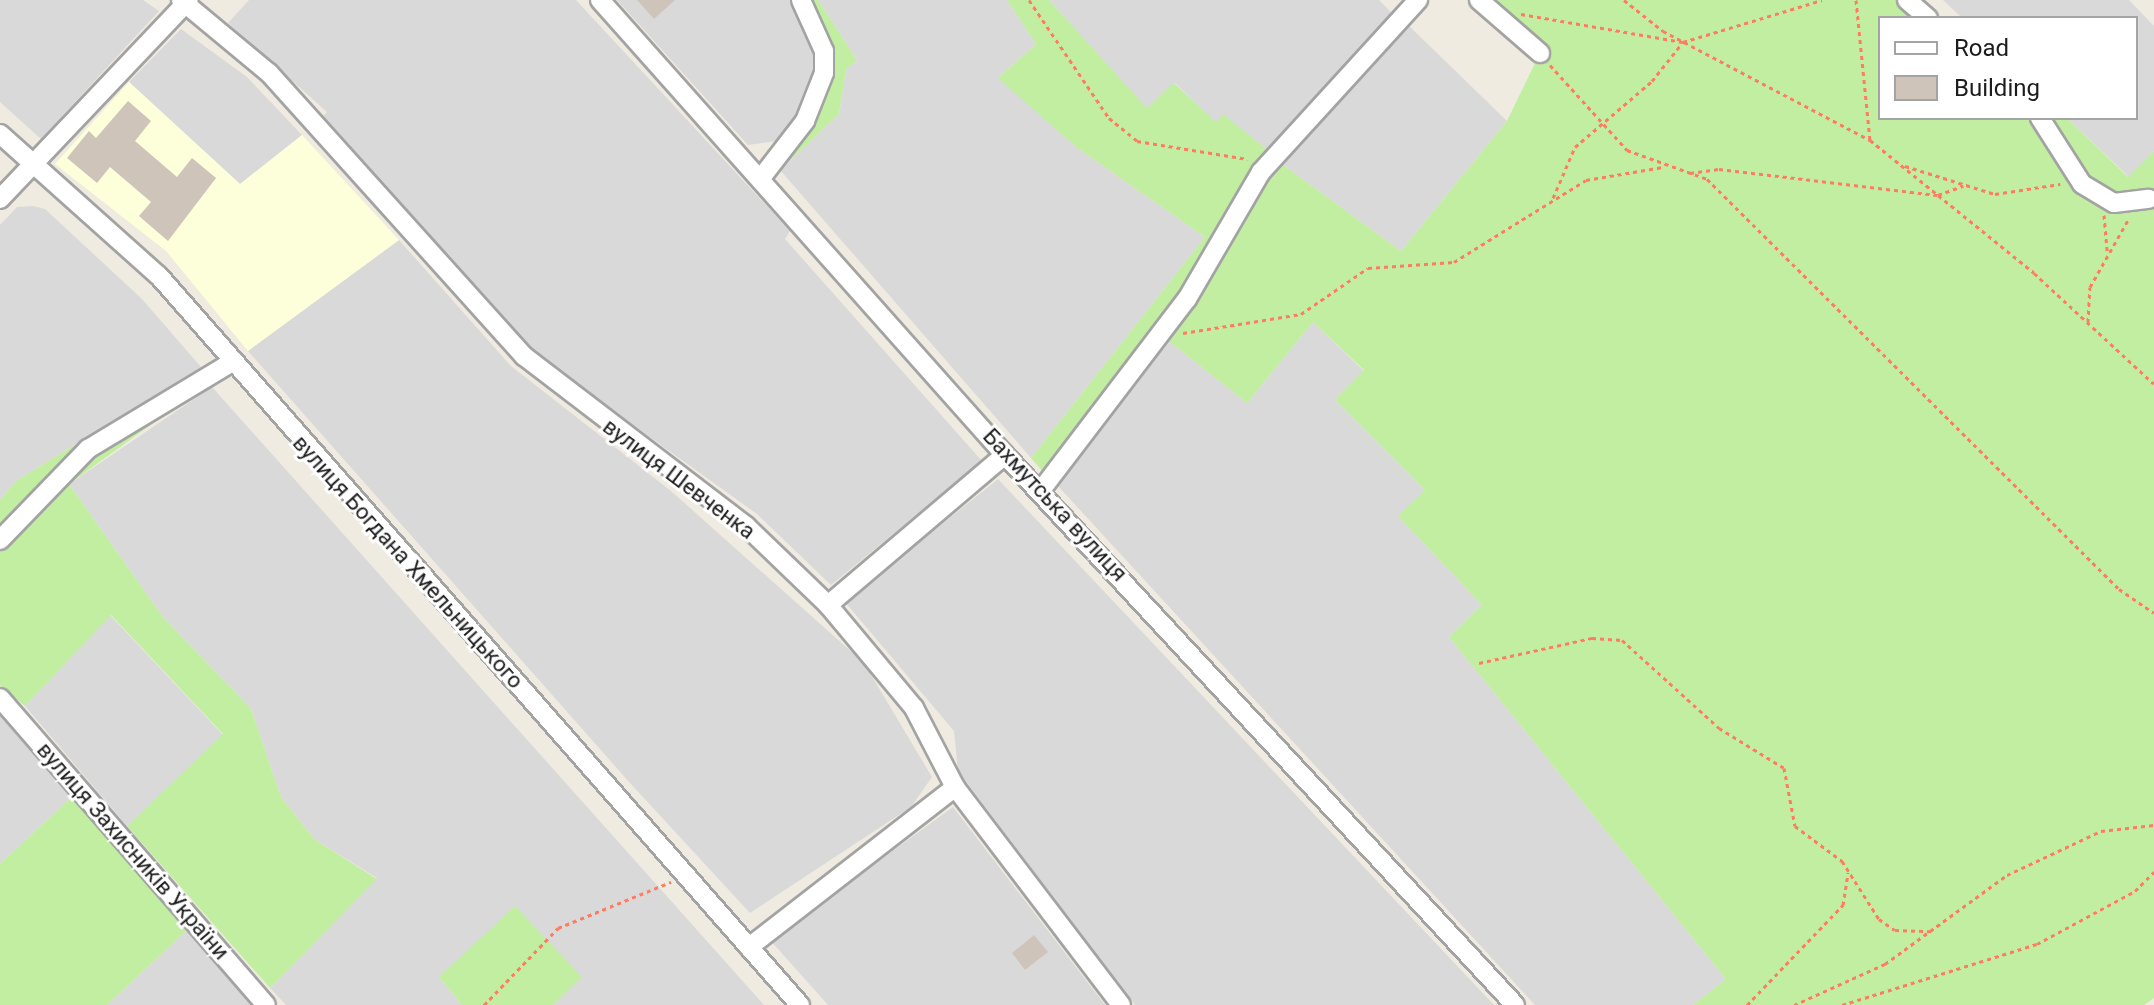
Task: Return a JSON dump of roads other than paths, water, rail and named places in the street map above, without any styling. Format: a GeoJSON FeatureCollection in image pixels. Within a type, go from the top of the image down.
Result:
{"type":"FeatureCollection","features":[{"type":"Feature","properties":{"kind":"street","name":"Бахмутська вулиця"},"geometry":{"type":"LineString","coordinates":[[600,0],[1005,455],[1042,489],[1515,1005]]}},
{"type":"Feature","properties":{"kind":"street"},"geometry":{"type":"LineString","coordinates":[[761,178],[805,121],[824,73],[824,51],[801,0]]}},
{"type":"Feature","properties":{"kind":"street"},"geometry":{"type":"LineString","coordinates":[[1042,489],[1157,339],[1272,161],[1418,0]]}},
{"type":"Feature","properties":{"kind":"street"},"geometry":{"type":"LineString","coordinates":[[1907,0],[1926,16]]}},
{"type":"Feature","properties":{"kind":"street"},"geometry":{"type":"LineString","coordinates":[[0,199],[37,167],[185,1]]}},
{"type":"Feature","properties":{"kind":"street","name":"вулиця Шевченка"},"geometry":{"type":"LineString","coordinates":[[185,1],[269,73],[524,356],[746,526],[828,605],[914,708],[955,787],[1121,1005]]}},
{"type":"Feature","properties":{"kind":"street"},"geometry":{"type":"LineString","coordinates":[[1486,6],[1540,53]]}},
{"type":"Feature","properties":{"kind":"street"},"geometry":{"type":"LineString","coordinates":[[2041,120],[2080,180],[2114,203],[2145,200]]}},
{"type":"Feature","properties":{"kind":"street","name":"вулиця Богдана Хмельницького"},"geometry":{"type":"LineString","coordinates":[[0,134],[159,276],[800,1005]]}},
{"type":"Feature","properties":{"kind":"street"},"geometry":{"type":"LineString","coordinates":[[0,540],[88,449],[234,361]]}},
{"type":"Feature","properties":{"kind":"street"},"geometry":{"type":"LineString","coordinates":[[828,605],[1005,455]]}},
{"type":"Feature","properties":{"kind":"street","name":"вулиця Захисників України"},"geometry":{"type":"LineString","coordinates":[[0,698],[266,1005]]}},
{"type":"Feature","properties":{"kind":"street"},"geometry":{"type":"LineString","coordinates":[[749,947],[955,787]]}}]}
